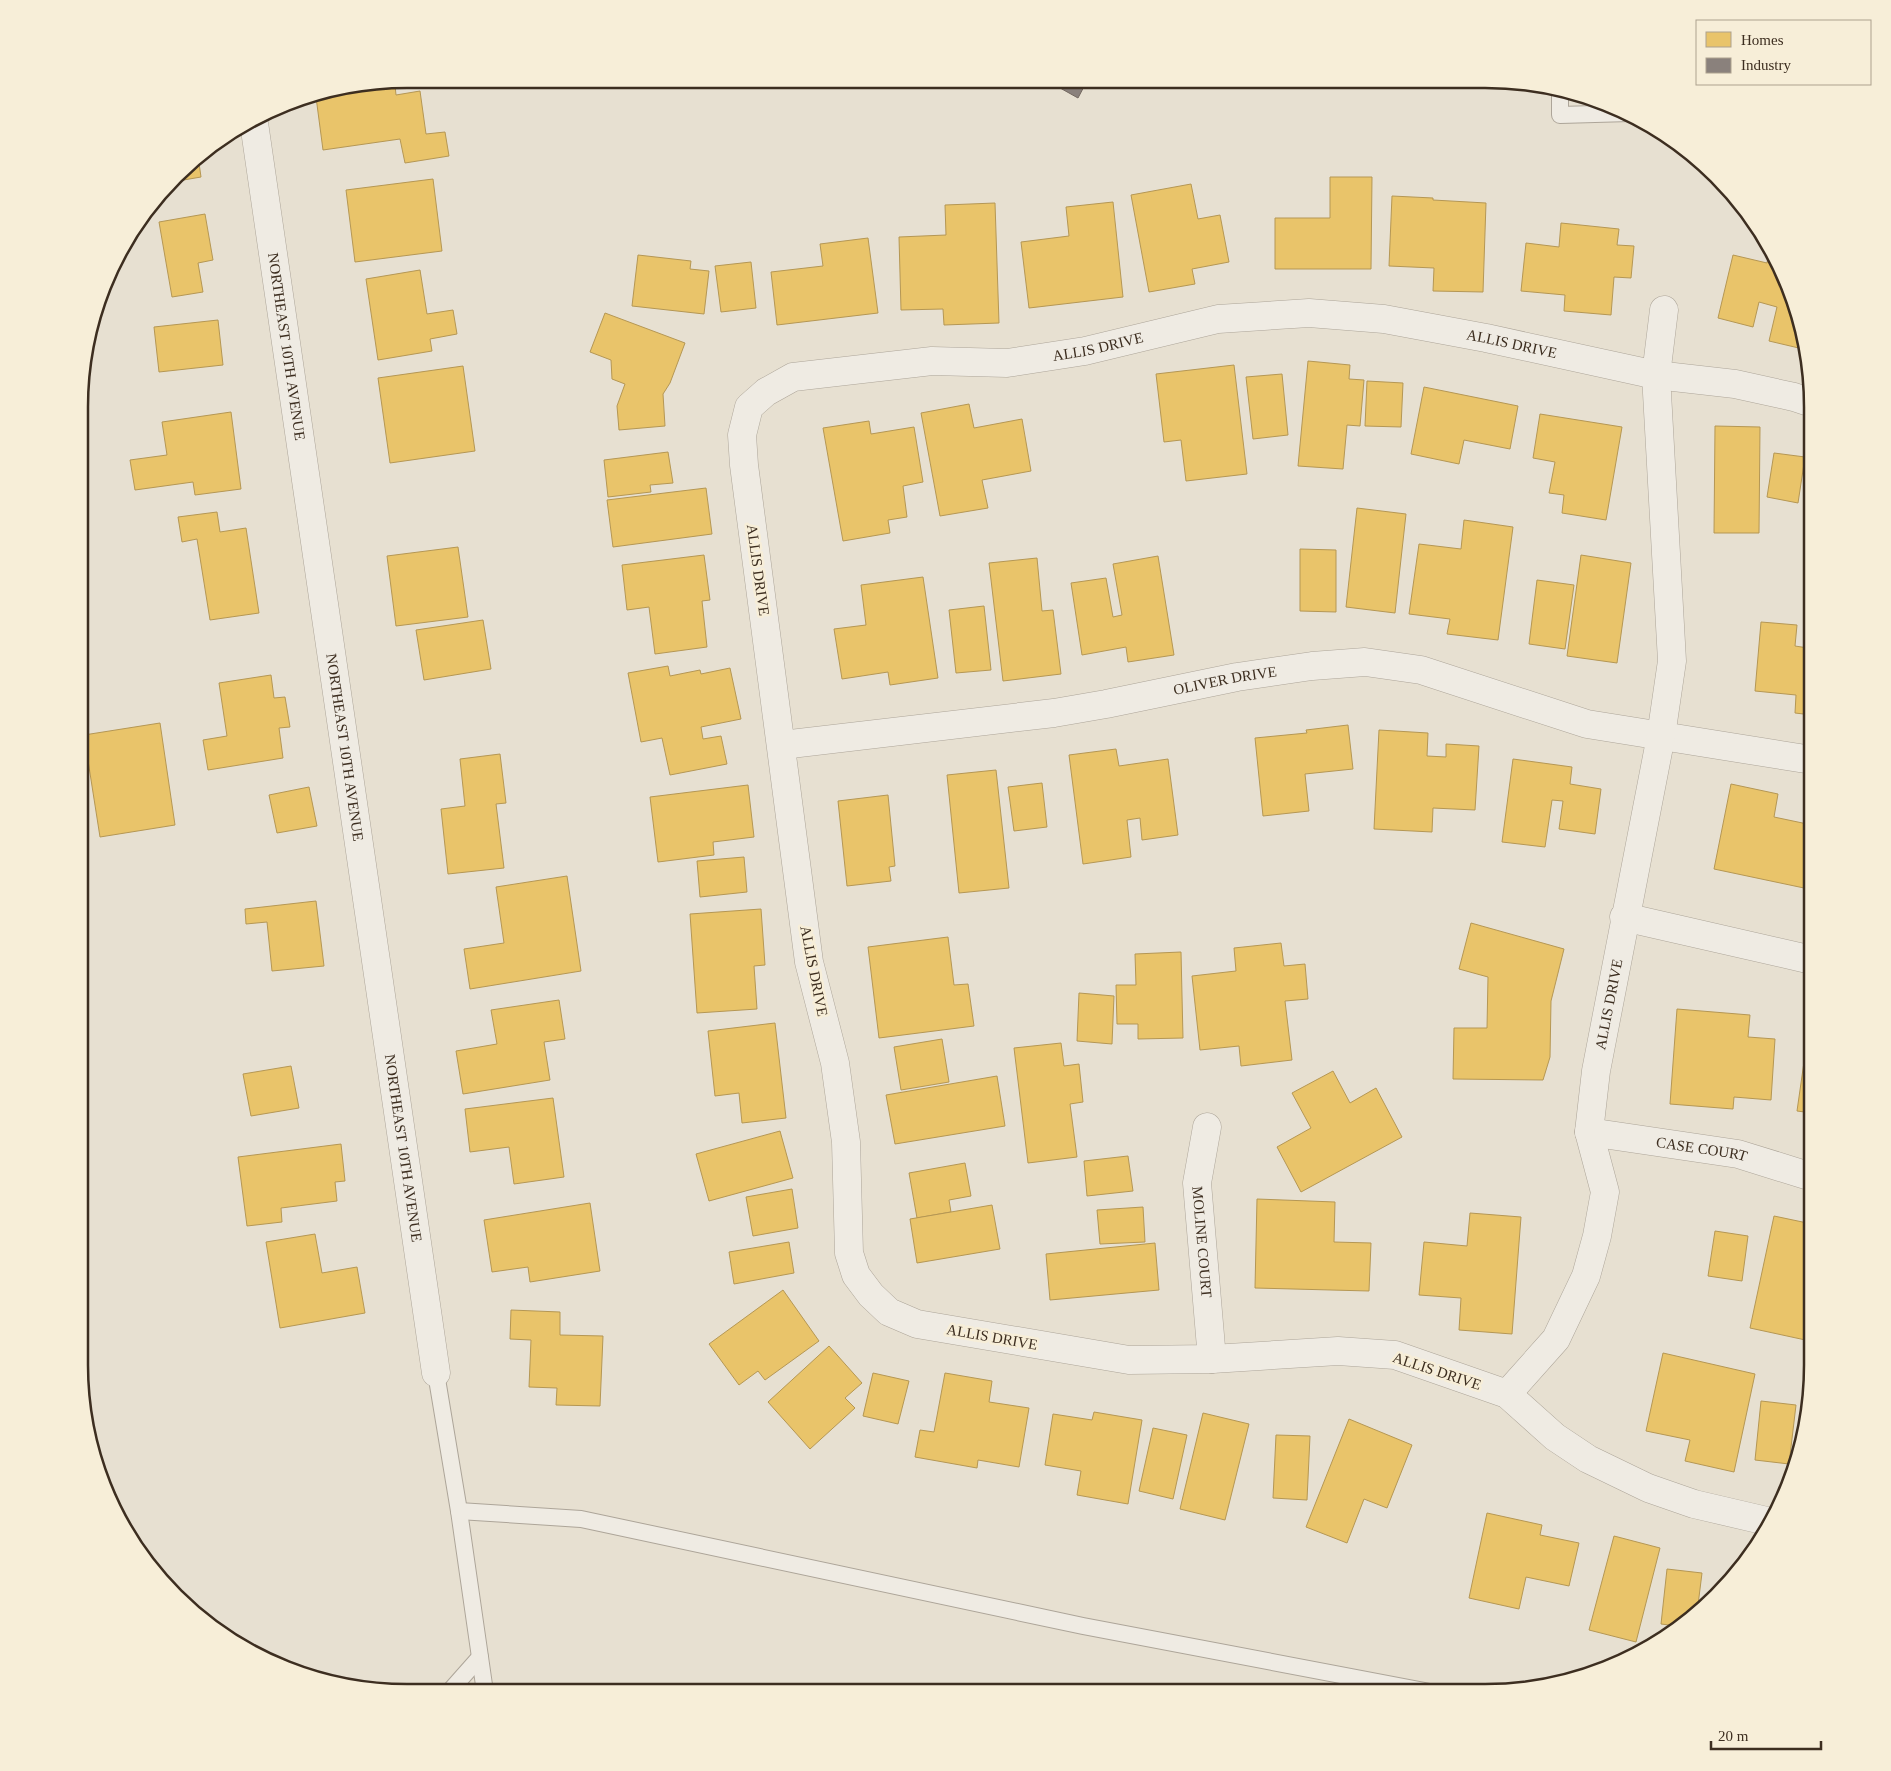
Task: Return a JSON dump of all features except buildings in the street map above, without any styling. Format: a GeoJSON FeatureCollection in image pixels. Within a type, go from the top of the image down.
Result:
{"type":"FeatureCollection","features":[{"type":"Feature","properties":{"kind":"street","name":"NORTHEAST 10TH AVENUE"},"geometry":{"type":"LineString","coordinates":[[254,126],[436,1373]]}},
{"type":"Feature","properties":{"kind":"street","name":"ALLIS DRIVE"},"geometry":{"type":"LineString","coordinates":[[1656,375],[1486,338],[1384,319],[1309,313],[1218,320],[1084,351],[1007,363],[932,361],[793,377],[766,392],[750,407],[742,436],[744,465],[810,962],[835,1063],[846,1142],[848,1253],[856,1275],[871,1295],[889,1312],[917,1324],[1129,1360],[1212,1359],[1338,1351],[1395,1354],[1507,1394],[1556,1339],[1586,1276],[1605,1192],[1589,1132],[1596,1071],[1624,917],[1661,736],[1672,661],[1656,375],[1664,310]]}},
{"type":"Feature","properties":{"kind":"street"},"geometry":{"type":"LineString","coordinates":[[1656,375],[1735,384],[1804,400]]}},
{"type":"Feature","properties":{"kind":"street","name":"OLIVER DRIVE"},"geometry":{"type":"LineString","coordinates":[[782,745],[1054,713],[1237,677],[1312,666],[1365,662],[1421,670],[1587,724],[1804,759]]}},
{"type":"Feature","properties":{"kind":"street"},"geometry":{"type":"LineString","coordinates":[[1624,917],[1804,958]]}},
{"type":"Feature","properties":{"kind":"street","name":"MOLINE COURT"},"geometry":{"type":"LineString","coordinates":[[1207,1127],[1197,1183],[1212,1359]]}},
{"type":"Feature","properties":{"kind":"street","name":"CASE COURT"},"geometry":{"type":"LineString","coordinates":[[1589,1132],[1738,1154],[1804,1175]]}},
{"type":"Feature","properties":{"kind":"street"},"geometry":{"type":"LineString","coordinates":[[1507,1394],[1555,1437],[1597,1464],[1648,1488],[1694,1504],[1763,1520]]}},
{"type":"Feature","properties":{"kind":"lane"},"geometry":{"type":"LineString","coordinates":[[1560,97],[1560,115],[1610,114]]}},
{"type":"Feature","properties":{"kind":"lane"},"geometry":{"type":"LineString","coordinates":[[436,1373],[459,1511],[484,1684]]}},
{"type":"Feature","properties":{"kind":"lane"},"geometry":{"type":"LineString","coordinates":[[459,1511],[581,1518],[1083,1626],[1388,1684]]}},
{"type":"Feature","properties":{"kind":"lane"},"geometry":{"type":"LineString","coordinates":[[456,1684],[480,1657]]}}]}
